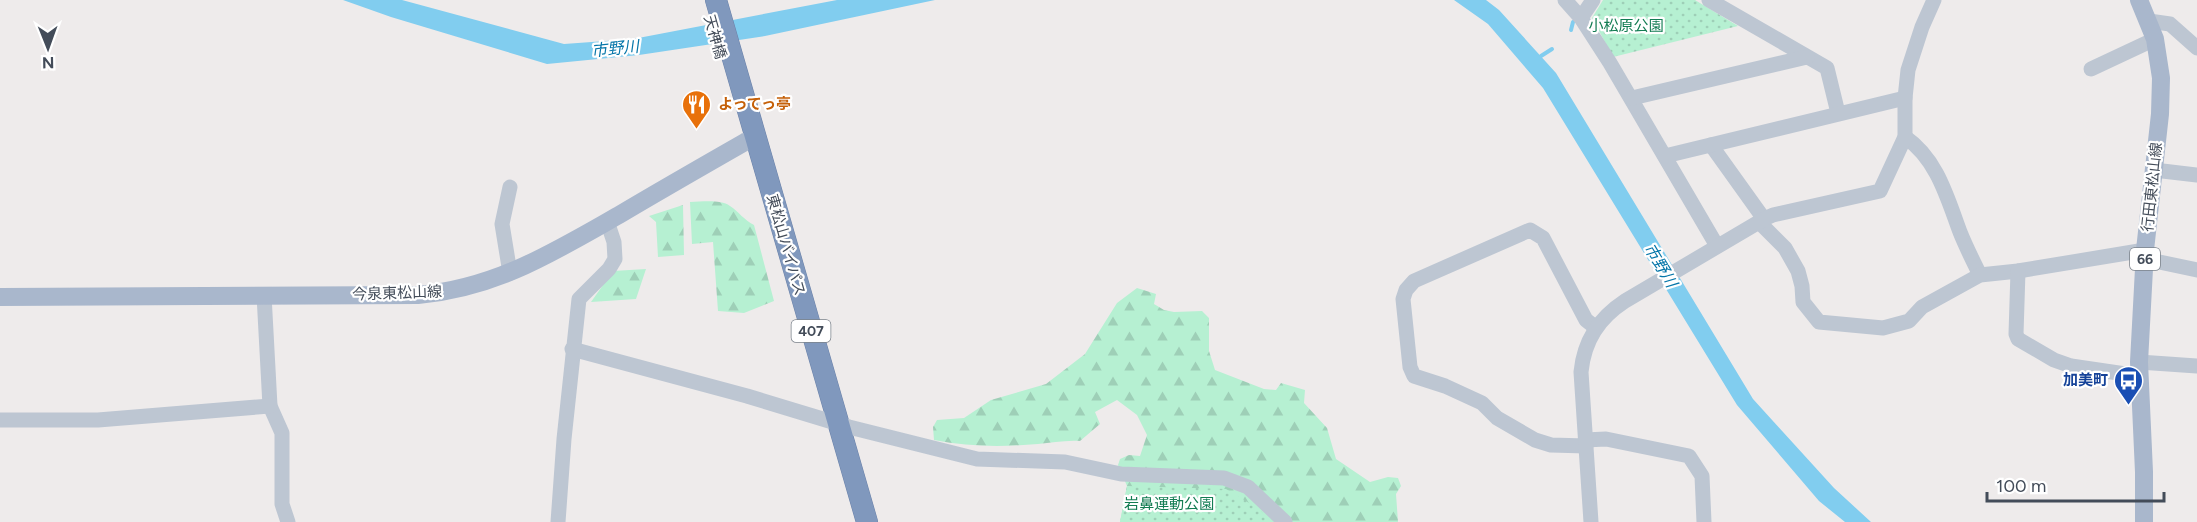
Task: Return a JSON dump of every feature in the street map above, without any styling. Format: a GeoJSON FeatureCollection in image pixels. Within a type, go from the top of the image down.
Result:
{"type":"FeatureCollection","features":[{"type":"Feature","properties":{"kind":"highway","name":"天神橋"},"geometry":{"type":"LineString","coordinates":[[704,0],[731,72]]}},
{"type":"Feature","properties":{"kind":"highway","name":"天神橋"},"geometry":{"type":"LineString","coordinates":[[716,0],[731,72]]}},
{"type":"Feature","properties":{"kind":"highway","name":"東松山バイパス"},"geometry":{"type":"LineString","coordinates":[[731,72],[831,421],[854,522]]}},
{"type":"Feature","properties":{"kind":"highway","name":"東松山バイパス"},"geometry":{"type":"LineString","coordinates":[[831,421],[867,522]]}},
{"type":"Feature","properties":{"kind":"main road","name":"行田東松山線"},"geometry":{"type":"LineString","coordinates":[[2139,0],[2155,39],[2161,78],[2160,114],[2145,254],[2139,369],[2144,522]]}},
{"type":"Feature","properties":{"kind":"main road","name":"今泉東松山線"},"geometry":{"type":"LineString","coordinates":[[0,297],[418,296],[474,286],[510,273],[607,222],[750,140]]}},
{"type":"Feature","properties":{"kind":"street"},"geometry":{"type":"LineString","coordinates":[[1565,0],[1581,18],[1632,99],[1717,246]]}},
{"type":"Feature","properties":{"kind":"street"},"geometry":{"type":"LineString","coordinates":[[1581,18],[1593,0]]}},
{"type":"Feature","properties":{"kind":"street"},"geometry":{"type":"LineString","coordinates":[[1709,0],[1827,68],[1838,113]]}},
{"type":"Feature","properties":{"kind":"street"},"geometry":{"type":"LineString","coordinates":[[1591,522],[1581,372],[1582,356],[1595,327],[1613,308],[1630,297],[1773,215],[1880,191],[1905,137],[1908,70],[1922,27],[1934,0]]}},
{"type":"Feature","properties":{"kind":"street"},"geometry":{"type":"LineString","coordinates":[[2148,21],[2170,24],[2197,48]]}},
{"type":"Feature","properties":{"kind":"street"},"geometry":{"type":"LineString","coordinates":[[2091,69],[2155,39]]}},
{"type":"Feature","properties":{"kind":"street"},"geometry":{"type":"LineString","coordinates":[[1632,99],[1807,57]]}},
{"type":"Feature","properties":{"kind":"street"},"geometry":{"type":"LineString","coordinates":[[1665,156],[1905,98]]}},
{"type":"Feature","properties":{"kind":"street"},"geometry":{"type":"LineString","coordinates":[[1905,137],[1917,145],[1945,186],[1961,234],[1980,275]]}},
{"type":"Feature","properties":{"kind":"street"},"geometry":{"type":"LineString","coordinates":[[1711,145],[1761,221],[1785,248],[1798,271],[1803,302],[1819,322],[1883,328],[1909,321],[1922,307],[1980,275],[2145,254],[2197,270]]}},
{"type":"Feature","properties":{"kind":"street"},"geometry":{"type":"LineString","coordinates":[[2154,170],[2197,175]]}},
{"type":"Feature","properties":{"kind":"street"},"geometry":{"type":"LineString","coordinates":[[510,187],[502,224],[510,273]]}},
{"type":"Feature","properties":{"kind":"street"},"geometry":{"type":"LineString","coordinates":[[558,522],[572,349],[579,299],[609,269],[615,259],[614,242],[607,222]]}},
{"type":"Feature","properties":{"kind":"street"},"geometry":{"type":"LineString","coordinates":[[1595,327],[1586,320],[1543,238],[1530,230],[1414,281],[1406,290],[1404,299],[1410,366],[1414,376],[1445,386],[1482,403],[1497,418],[1535,440],[1551,445],[1586,443],[1606,439],[1689,456],[1702,476],[1704,522]]}},
{"type":"Feature","properties":{"kind":"street"},"geometry":{"type":"LineString","coordinates":[[2018,271],[2016,334],[2018,339],[2054,360],[2071,366],[2139,369],[2197,366]]}},
{"type":"Feature","properties":{"kind":"street"},"geometry":{"type":"LineString","coordinates":[[264,295],[270,406],[282,434],[282,504],[288,522]]}},
{"type":"Feature","properties":{"kind":"street"},"geometry":{"type":"LineString","coordinates":[[572,349],[977,459],[1065,462],[1121,474],[1224,478],[1248,487],[1285,522]]}},
{"type":"Feature","properties":{"kind":"street"},"geometry":{"type":"LineString","coordinates":[[0,420],[98,420],[270,406]]}},
{"type":"Feature","properties":{"kind":"green space","name":"小松原公園"},"geometry":{"type":"Polygon","coordinates":[[[1603,0],[1695,0],[1738,26],[1613,57],[1592,18],[1603,0]]]}},
{"type":"Feature","properties":{"kind":"green space"},"geometry":{"type":"Polygon","coordinates":[[[690,202],[721,202],[733,208],[754,225],[774,301],[744,313],[718,311],[713,242],[692,244],[690,202]]]}},
{"type":"Feature","properties":{"kind":"green space"},"geometry":{"type":"Polygon","coordinates":[[[683,205],[684,255],[658,257],[656,222],[649,216],[683,205]]]}},
{"type":"Feature","properties":{"kind":"green space"},"geometry":{"type":"Polygon","coordinates":[[[646,269],[636,299],[591,302],[613,271],[646,269]]]}},
{"type":"Feature","properties":{"kind":"green space"},"geometry":{"type":"Polygon","coordinates":[[[1137,288],[1156,294],[1154,304],[1164,310],[1202,311],[1209,318],[1209,351],[1215,370],[1264,389],[1276,390],[1281,383],[1305,390],[1304,403],[1327,428],[1336,459],[1370,482],[1388,477],[1398,478],[1401,486],[1396,494],[1398,522],[1120,522],[1127,486],[1118,465],[1120,459],[1129,455],[1140,456],[1147,435],[1137,415],[1117,400],[1095,412],[1100,424],[1080,441],[999,446],[934,440],[933,427],[937,420],[964,418],[991,400],[1046,384],[1085,354],[1117,303],[1137,288]]]}},
{"type":"Feature","properties":{"kind":"green space","name":"岩鼻運動公園"},"geometry":{"type":"Polygon","coordinates":[[[1127,486],[1226,489],[1259,509],[1271,522],[1120,522],[1127,486]]]}},
{"type":"Feature","properties":{"kind":"water","name":"市野川"},"geometry":{"type":"Polygon","coordinates":[[[343,0],[402,0],[564,44],[633,39],[837,0],[935,0],[765,36],[639,55],[547,64],[391,17],[343,0]]]}},
{"type":"Feature","properties":{"kind":"water","name":"市野川"},"geometry":{"type":"Polygon","coordinates":[[[1454,0],[1486,0],[1499,10],[1556,73],[1753,399],[1834,488],[1871,522],[1845,522],[1819,501],[1737,405],[1543,88],[1488,24],[1454,0]]]}},
{"type":"Feature","properties":{"kind":"waterway"},"geometry":{"type":"LineString","coordinates":[[1571,30],[1573,22]]}},
{"type":"Feature","properties":{"kind":"waterway"},"geometry":{"type":"LineString","coordinates":[[1541,56],[1552,49]]}},
{"type":"Feature","properties":{"kind":"place","name":"よってっ亭"},"geometry":{"type":"Point","coordinates":[697,130]}},
{"type":"Feature","properties":{"kind":"place","name":"加美町"},"geometry":{"type":"Point","coordinates":[2129,406]}}]}
